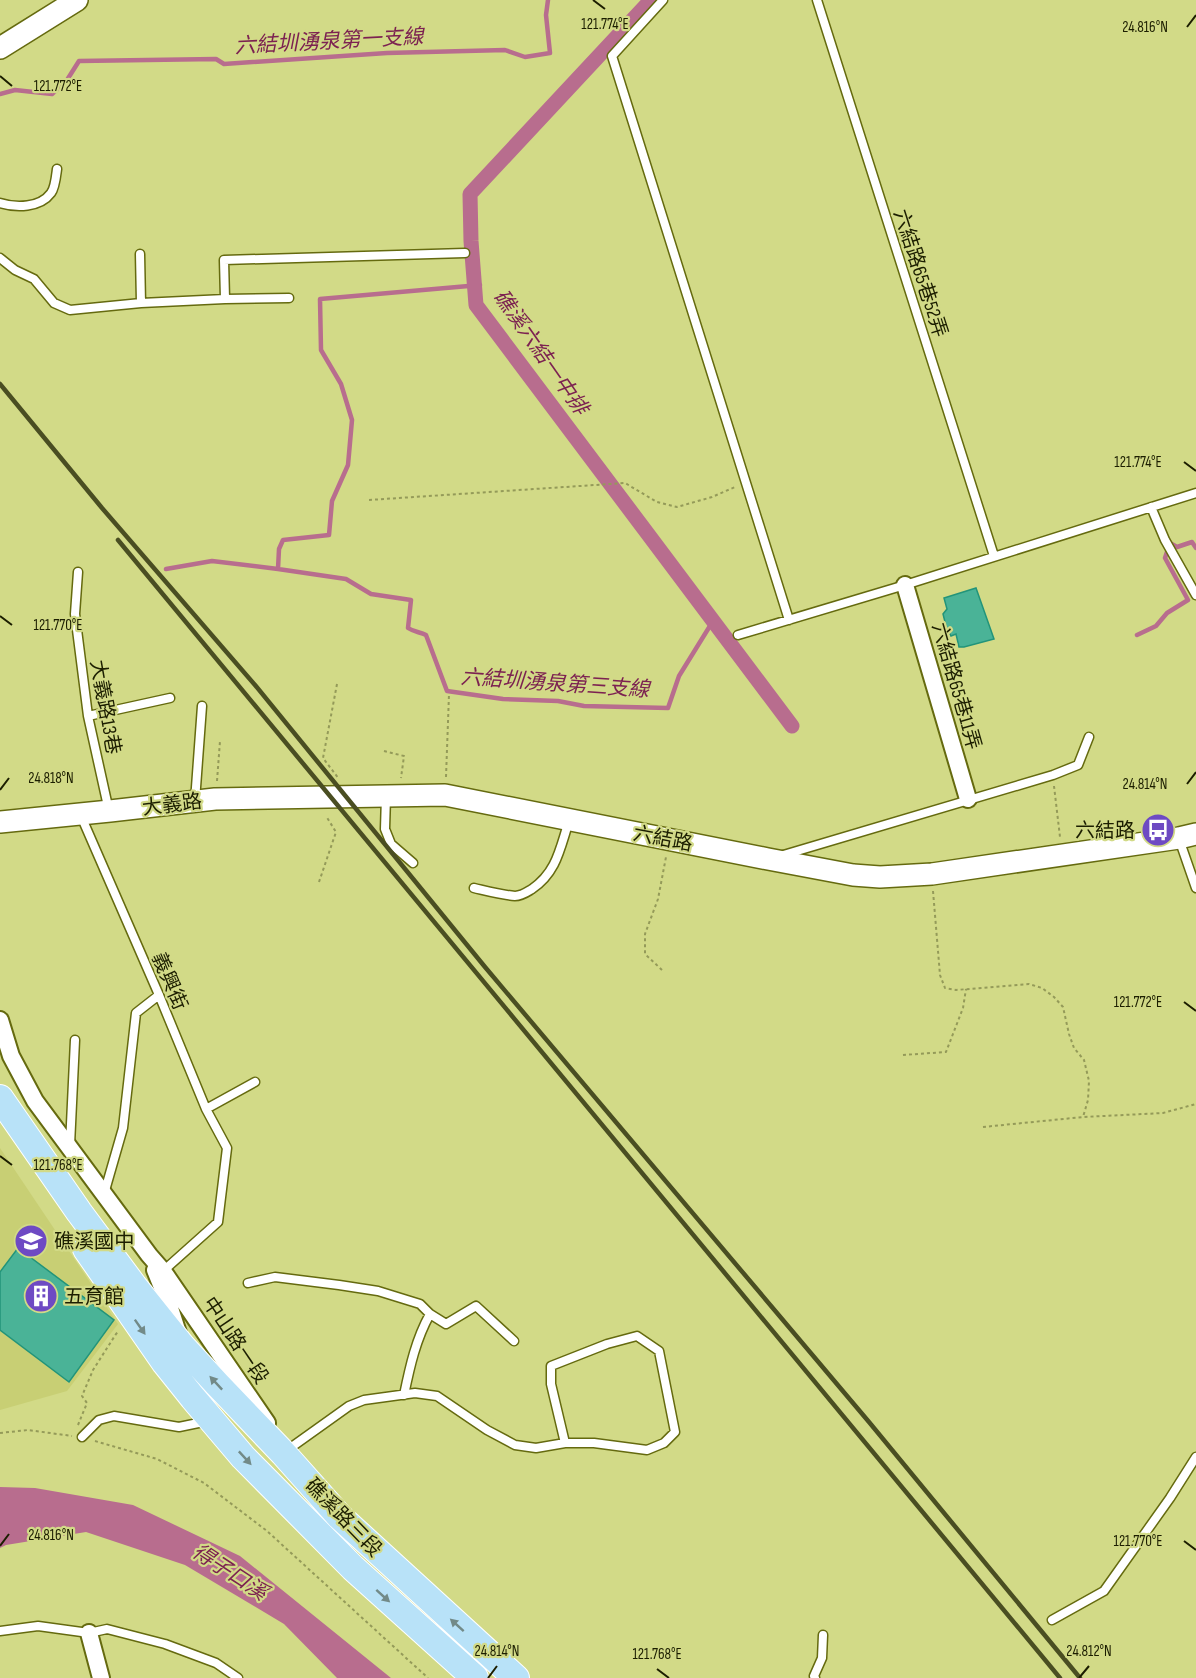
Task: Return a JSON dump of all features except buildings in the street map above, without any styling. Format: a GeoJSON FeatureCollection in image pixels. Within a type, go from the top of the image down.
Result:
{"type":"FeatureCollection","features":[{"type":"Feature","properties":{"kind":"main road","name":"礁溪路三段"},"geometry":{"type":"LineString","coordinates":[[0,1098],[79,1212],[182,1346],[340,1517],[516,1678]]}},
{"type":"Feature","properties":{"kind":"main road","name":"礁溪路三段"},"geometry":{"type":"LineString","coordinates":[[0,1122],[165,1363],[211,1420],[243,1457],[353,1568],[475,1678]]}},
{"type":"Feature","properties":{"kind":"street"},"geometry":{"type":"LineString","coordinates":[[0,48],[77,0]]}},
{"type":"Feature","properties":{"kind":"street","name":"六結路65巷11弄"},"geometry":{"type":"LineString","coordinates":[[905,585],[968,799]]}},
{"type":"Feature","properties":{"kind":"street","name":"六結路"},"geometry":{"type":"LineString","coordinates":[[348,796],[445,795],[768,859],[853,875],[880,877],[932,874],[1187,836]]}},
{"type":"Feature","properties":{"kind":"street","name":"大義路"},"geometry":{"type":"LineString","coordinates":[[0,822],[205,800],[348,796]]}},
{"type":"Feature","properties":{"kind":"street","name":"中山路一段"},"geometry":{"type":"LineString","coordinates":[[0,1020],[11,1056],[35,1101],[149,1255],[269,1426],[283,1453]]}},
{"type":"Feature","properties":{"kind":"street","name":"中山路一段"},"geometry":{"type":"LineString","coordinates":[[160,1273],[182,1346],[193,1398]]}},
{"type":"Feature","properties":{"kind":"street"},"geometry":{"type":"LineString","coordinates":[[89,1633],[101,1678]]}},
{"type":"Feature","properties":{"kind":"lane"},"geometry":{"type":"LineString","coordinates":[[663,0],[612,56],[789,620]]}},
{"type":"Feature","properties":{"kind":"lane","name":"六結路65巷52弄"},"geometry":{"type":"LineString","coordinates":[[817,0],[994,556]]}},
{"type":"Feature","properties":{"kind":"lane"},"geometry":{"type":"LineString","coordinates":[[0,203],[10,206],[42,202],[53,192],[57,169]]}},
{"type":"Feature","properties":{"kind":"lane"},"geometry":{"type":"LineString","coordinates":[[225,299],[224,260],[465,253]]}},
{"type":"Feature","properties":{"kind":"lane"},"geometry":{"type":"LineString","coordinates":[[140,254],[141,303]]}},
{"type":"Feature","properties":{"kind":"lane"},"geometry":{"type":"LineString","coordinates":[[0,258],[15,270],[34,279],[54,303],[70,310],[141,303],[289,298]]}},
{"type":"Feature","properties":{"kind":"lane"},"geometry":{"type":"LineString","coordinates":[[738,635],[1196,493]]}},
{"type":"Feature","properties":{"kind":"lane"},"geometry":{"type":"LineString","coordinates":[[1151,507],[1165,540],[1196,595]]}},
{"type":"Feature","properties":{"kind":"lane","name":"大義路13巷"},"geometry":{"type":"LineString","coordinates":[[78,572],[75,614],[88,716],[110,811]]}},
{"type":"Feature","properties":{"kind":"lane"},"geometry":{"type":"LineString","coordinates":[[88,716],[170,698]]}},
{"type":"Feature","properties":{"kind":"lane"},"geometry":{"type":"LineString","coordinates":[[202,706],[205,800]]}},
{"type":"Feature","properties":{"kind":"lane"},"geometry":{"type":"LineString","coordinates":[[768,859],[1053,775],[1078,765],[1089,737]]}},
{"type":"Feature","properties":{"kind":"lane"},"geometry":{"type":"LineString","coordinates":[[393,796],[385,828],[391,844],[413,863]]}},
{"type":"Feature","properties":{"kind":"lane","name":"義興街"},"geometry":{"type":"LineString","coordinates":[[81,814],[206,1108],[227,1148],[218,1222],[160,1273]]}},
{"type":"Feature","properties":{"kind":"lane"},"geometry":{"type":"LineString","coordinates":[[474,888],[518,896],[541,883],[553,866],[570,819]]}},
{"type":"Feature","properties":{"kind":"lane"},"geometry":{"type":"LineString","coordinates":[[1187,836],[1196,888]]}},
{"type":"Feature","properties":{"kind":"lane"},"geometry":{"type":"LineString","coordinates":[[104,1195],[123,1128],[136,1013],[159,995]]}},
{"type":"Feature","properties":{"kind":"lane"},"geometry":{"type":"LineString","coordinates":[[70,1149],[75,1040]]}},
{"type":"Feature","properties":{"kind":"lane"},"geometry":{"type":"LineString","coordinates":[[206,1108],[255,1082]]}},
{"type":"Feature","properties":{"kind":"lane"},"geometry":{"type":"LineString","coordinates":[[248,1283],[275,1276],[378,1291],[420,1304],[430,1314],[446,1324],[476,1306],[514,1341]]}},
{"type":"Feature","properties":{"kind":"lane"},"geometry":{"type":"LineString","coordinates":[[404,1395],[411,1360],[430,1314]]}},
{"type":"Feature","properties":{"kind":"lane"},"geometry":{"type":"LineString","coordinates":[[283,1453],[349,1406],[364,1400],[415,1393],[437,1396],[487,1430],[515,1445],[536,1448],[565,1443],[594,1443],[647,1450],[664,1443],[675,1432],[658,1351],[637,1336],[607,1344],[551,1366],[551,1384],[565,1443]]}},
{"type":"Feature","properties":{"kind":"lane"},"geometry":{"type":"LineString","coordinates":[[77,1437],[99,1420],[114,1416],[179,1427],[211,1420]]}},
{"type":"Feature","properties":{"kind":"lane"},"geometry":{"type":"LineString","coordinates":[[1052,1620],[1104,1592],[1196,1457]]}},
{"type":"Feature","properties":{"kind":"lane"},"geometry":{"type":"LineString","coordinates":[[0,1631],[38,1626],[89,1633],[107,1629],[165,1644],[216,1663],[238,1678]]}},
{"type":"Feature","properties":{"kind":"lane"},"geometry":{"type":"LineString","coordinates":[[815,1678],[822,1658],[823,1635]]}},
{"type":"Feature","properties":{"kind":"path"},"geometry":{"type":"LineString","coordinates":[[369,500],[625,483],[657,501],[677,507],[712,497],[746,482]]}},
{"type":"Feature","properties":{"kind":"path"},"geometry":{"type":"LineString","coordinates":[[337,684],[323,758],[348,796]]}},
{"type":"Feature","properties":{"kind":"path"},"geometry":{"type":"LineString","coordinates":[[445,795],[449,694]]}},
{"type":"Feature","properties":{"kind":"path"},"geometry":{"type":"LineString","coordinates":[[205,800],[220,741]]}},
{"type":"Feature","properties":{"kind":"path"},"geometry":{"type":"LineString","coordinates":[[384,751],[404,756],[393,796]]}},
{"type":"Feature","properties":{"kind":"path"},"geometry":{"type":"LineString","coordinates":[[1053,775],[1062,855]]}},
{"type":"Feature","properties":{"kind":"path"},"geometry":{"type":"LineString","coordinates":[[314,797],[336,832],[319,882]]}},
{"type":"Feature","properties":{"kind":"path"},"geometry":{"type":"LineString","coordinates":[[662,970],[645,954],[645,934],[658,899],[670,840]]}},
{"type":"Feature","properties":{"kind":"path"},"geometry":{"type":"LineString","coordinates":[[932,874],[940,975],[945,988],[956,990],[1029,984],[1042,988],[1054,997],[1063,1008],[1074,1048],[1084,1060],[1089,1081],[1088,1100],[1083,1117]]}},
{"type":"Feature","properties":{"kind":"path"},"geometry":{"type":"LineString","coordinates":[[903,1055],[946,1052],[963,1008],[966,989]]}},
{"type":"Feature","properties":{"kind":"path"},"geometry":{"type":"LineString","coordinates":[[983,1127],[1083,1117],[1163,1113],[1196,1104]]}},
{"type":"Feature","properties":{"kind":"path"},"geometry":{"type":"LineString","coordinates":[[77,1437],[87,1403],[82,1396],[93,1370],[116,1334],[135,1319]]}},
{"type":"Feature","properties":{"kind":"path"},"geometry":{"type":"LineString","coordinates":[[0,1433],[28,1430],[77,1437],[157,1459],[204,1484],[267,1531],[428,1678]]}},
{"type":"Feature","properties":{"kind":"shaded area","name":"礁溪國中"},"geometry":{"type":"Polygon","coordinates":[[[0,1148],[118,1324],[67,1391],[0,1410],[0,1148]]]}},
{"type":"Feature","properties":{"kind":"water","name":"得子口溪"},"geometry":{"type":"Polygon","coordinates":[[[0,1487],[35,1488],[133,1505],[240,1556],[391,1678],[337,1678],[284,1624],[185,1565],[86,1532],[6,1545],[0,1548],[0,1487]]]}},
{"type":"Feature","properties":{"kind":"waterway","name":"六結圳湧泉第一支線"},"geometry":{"type":"LineString","coordinates":[[0,94],[15,90],[52,94],[67,80],[79,61],[216,59],[224,64],[387,53],[505,50],[525,57],[550,53],[546,15],[548,0]]}},
{"type":"Feature","properties":{"kind":"waterway","name":"礁溪六結一中排"},"geometry":{"type":"LineString","coordinates":[[651,0],[470,194],[476,305],[792,726]]}},
{"type":"Feature","properties":{"kind":"waterway"},"geometry":{"type":"LineString","coordinates":[[278,569],[279,549],[283,540],[329,535],[332,501],[348,465],[352,420],[341,384],[321,350],[320,299],[480,285]]}},
{"type":"Feature","properties":{"kind":"waterway"},"geometry":{"type":"LineString","coordinates":[[1137,635],[1156,626],[1167,613],[1188,600],[1165,558],[1170,543],[1177,547],[1192,542],[1196,548]]}},
{"type":"Feature","properties":{"kind":"waterway","name":"六結圳湧泉第三支線"},"geometry":{"type":"LineString","coordinates":[[166,569],[212,561],[278,569],[346,579],[371,594],[411,600],[408,628],[426,635],[447,691],[503,699],[558,701],[584,706],[668,708],[679,676],[713,621]]}},
{"type":"Feature","properties":{"kind":"railway"},"geometry":{"type":"LineString","coordinates":[[0,384],[102,508],[255,685],[485,967],[869,1422],[1080,1678]]}},
{"type":"Feature","properties":{"kind":"railway"},"geometry":{"type":"LineString","coordinates":[[118,540],[1060,1678]]}},
{"type":"Feature","properties":{"kind":"place","name":"六結路"},"geometry":{"type":"Point","coordinates":[1158,830]}},
{"type":"Feature","properties":{"kind":"place","name":"礁溪國中"},"geometry":{"type":"Point","coordinates":[31,1241]}},
{"type":"Feature","properties":{"kind":"place","name":"五育館"},"geometry":{"type":"Point","coordinates":[41,1296]}}]}
